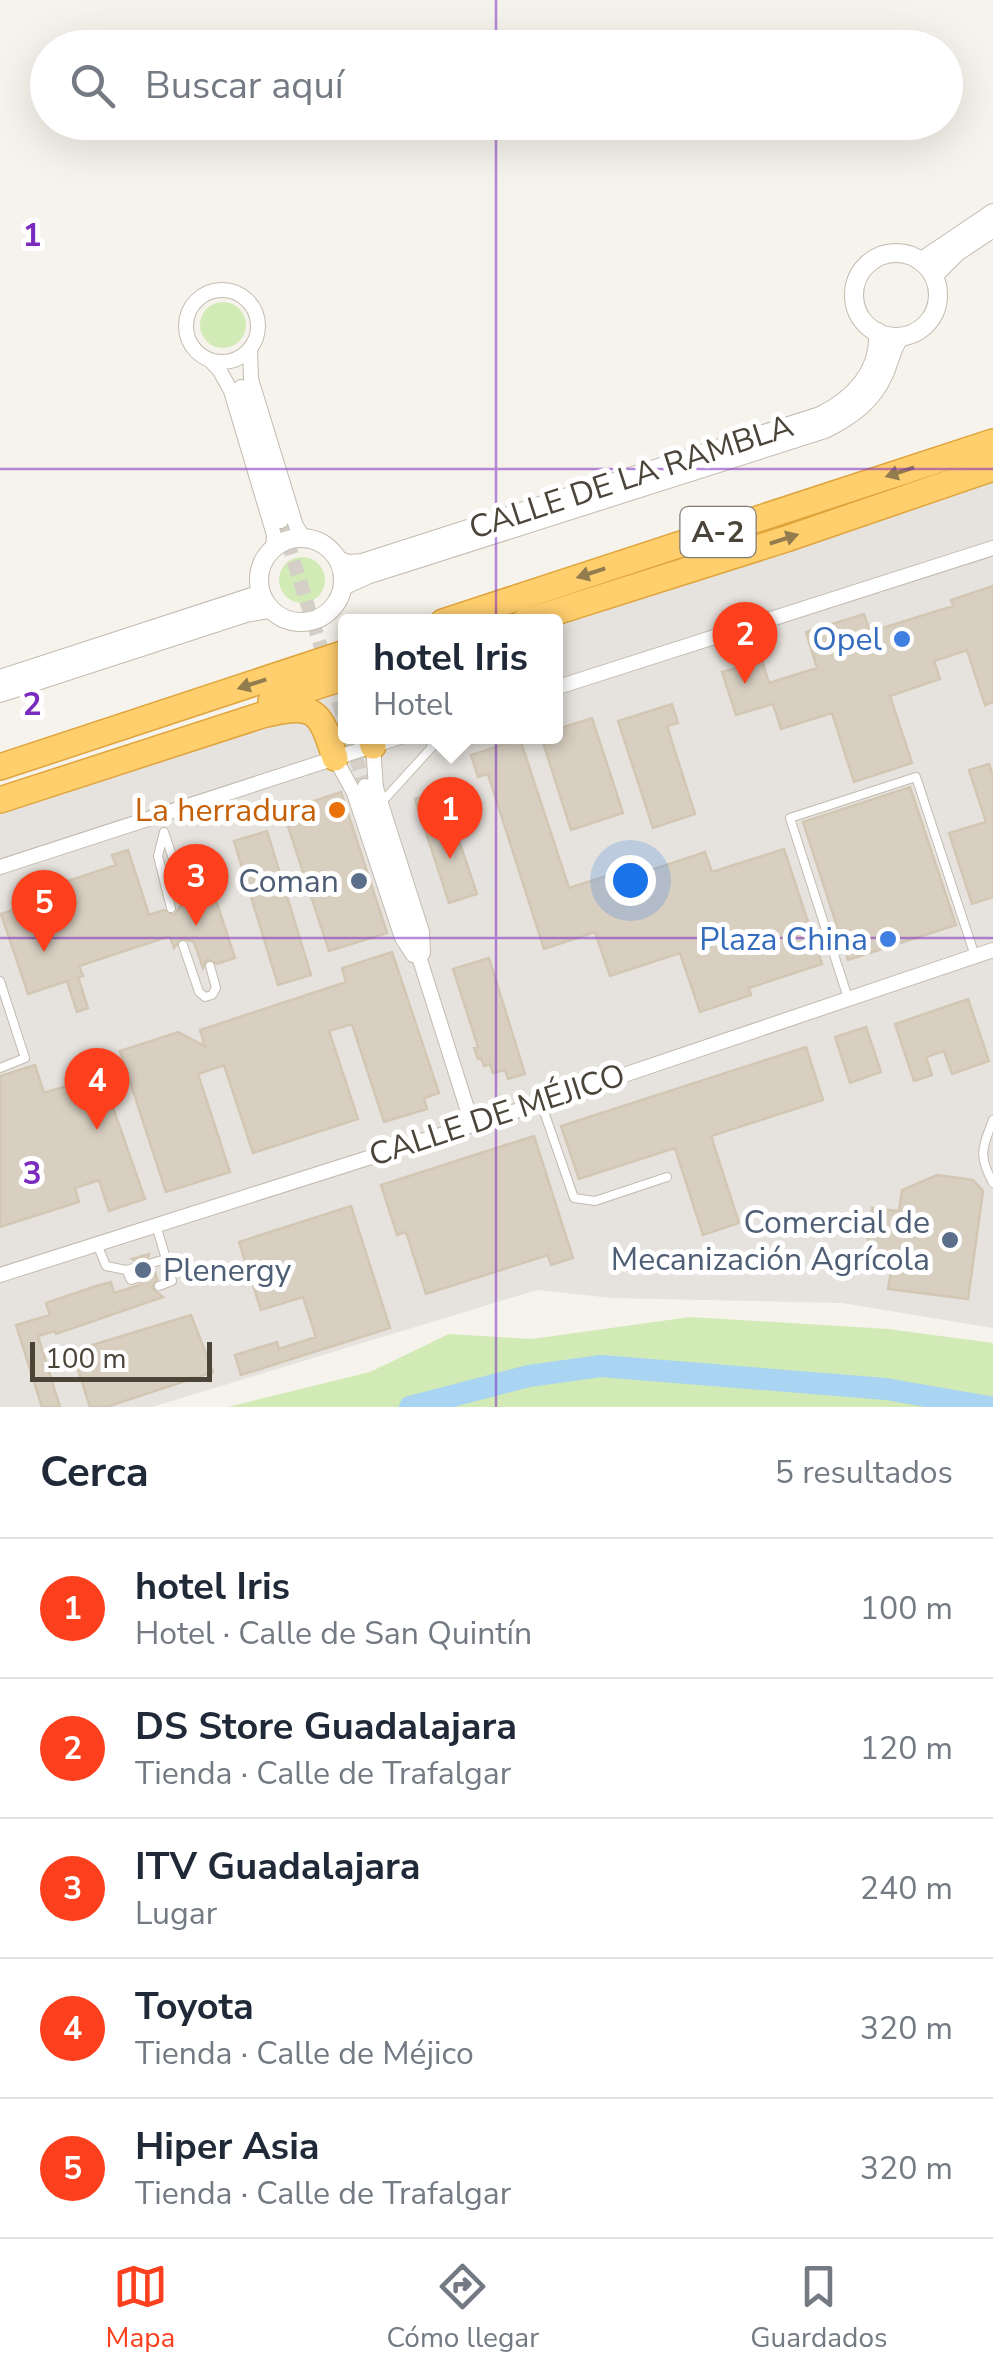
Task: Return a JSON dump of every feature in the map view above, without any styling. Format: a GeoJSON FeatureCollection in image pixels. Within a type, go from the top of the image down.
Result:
{"type":"FeatureCollection","features":[{"type":"Feature","properties":{"kind":"highway","name":"A-2"},"geometry":{"type":"LineString","coordinates":[[467,614],[993,442]]}},
{"type":"Feature","properties":{"kind":"highway","name":"A-2"},"geometry":{"type":"LineString","coordinates":[[549,614],[993,468]]}},
{"type":"Feature","properties":{"kind":"highway"},"geometry":{"type":"LineString","coordinates":[[0,767],[338,656]]}},
{"type":"Feature","properties":{"kind":"highway"},"geometry":{"type":"LineString","coordinates":[[0,790],[338,679]]}},
{"type":"Feature","properties":{"kind":"highway"},"geometry":{"type":"LineString","coordinates":[[0,800],[262,714],[295,708],[315,712],[321,719],[334,758]]}},
{"type":"Feature","properties":{"kind":"street"},"geometry":{"type":"LineString","coordinates":[[928,268],[993,213]]}},
{"type":"Feature","properties":{"kind":"street"},"geometry":{"type":"LineString","coordinates":[[928,268],[993,228]]}},
{"type":"Feature","properties":{"kind":"street"},"geometry":{"type":"LineString","coordinates":[[897,252],[928,268],[939,293],[936,309],[922,328],[900,336],[878,332],[865,323],[856,309],[854,294],[856,280],[868,263],[897,252]]}},
{"type":"Feature","properties":{"kind":"street"},"geometry":{"type":"LineString","coordinates":[[242,386],[192,346],[186,324],[194,303],[213,291],[236,292],[254,307],[259,329],[240,372],[282,522]]}},
{"type":"Feature","properties":{"kind":"street","name":"CALLE DE LA RAMBLA"},"geometry":{"type":"LineString","coordinates":[[338,560],[362,563],[820,416],[840,407],[858,390],[872,367],[878,332]]}},
{"type":"Feature","properties":{"kind":"street"},"geometry":{"type":"LineString","coordinates":[[343,586],[385,569],[826,429],[869,399],[900,336]]}},
{"type":"Feature","properties":{"kind":"street"},"geometry":{"type":"LineString","coordinates":[[247,353],[250,379],[296,526],[304,538]]}},
{"type":"Feature","properties":{"kind":"street"},"geometry":{"type":"LineString","coordinates":[[216,362],[247,353]]}},
{"type":"Feature","properties":{"kind":"street"},"geometry":{"type":"LineString","coordinates":[[216,362],[231,391],[274,535],[273,548]]}},
{"type":"Feature","properties":{"kind":"street"},"geometry":{"type":"LineString","coordinates":[[304,538],[318,541],[338,560],[343,586],[331,610],[307,622],[293,622],[265,601],[258,578],[263,561],[273,548],[288,540],[304,538]]}},
{"type":"Feature","properties":{"kind":"street"},"geometry":{"type":"LineString","coordinates":[[563,685],[993,548]]}},
{"type":"Feature","properties":{"kind":"street"},"geometry":{"type":"LineString","coordinates":[[0,679],[265,601]]}},
{"type":"Feature","properties":{"kind":"street"},"geometry":{"type":"LineString","coordinates":[[0,693],[265,601]]}},
{"type":"Feature","properties":{"kind":"street"},"geometry":{"type":"LineString","coordinates":[[0,867],[334,758],[365,744]]}},
{"type":"Feature","properties":{"kind":"street"},"geometry":{"type":"LineString","coordinates":[[372,744],[376,788],[422,932],[424,972]]}},
{"type":"Feature","properties":{"kind":"street"},"geometry":{"type":"LineString","coordinates":[[334,758],[354,793],[402,938],[424,972]]}},
{"type":"Feature","properties":{"kind":"street"},"geometry":{"type":"LineString","coordinates":[[365,786],[472,1124]]}},
{"type":"Feature","properties":{"kind":"street","name":"CALLE DE MÉJICO"},"geometry":{"type":"LineString","coordinates":[[0,1275],[540,1102],[993,950]]}},
{"type":"Feature","properties":{"kind":"lane"},"geometry":{"type":"LineString","coordinates":[[381,804],[431,744]]}},
{"type":"Feature","properties":{"kind":"lane"},"geometry":{"type":"LineString","coordinates":[[848,998],[790,818],[916,777],[974,956]]}},
{"type":"Feature","properties":{"kind":"lane"},"geometry":{"type":"LineString","coordinates":[[158,816],[186,894]]}},
{"type":"Feature","properties":{"kind":"lane"},"geometry":{"type":"LineString","coordinates":[[164,832],[158,856],[172,908]]}},
{"type":"Feature","properties":{"kind":"lane"},"geometry":{"type":"LineString","coordinates":[[183,945],[198,992],[205,997],[216,988],[210,966]]}},
{"type":"Feature","properties":{"kind":"lane"},"geometry":{"type":"LineString","coordinates":[[0,981],[26,1058],[0,1068]]}},
{"type":"Feature","properties":{"kind":"lane"},"geometry":{"type":"LineString","coordinates":[[540,1102],[574,1198],[595,1201],[668,1177]]}},
{"type":"Feature","properties":{"kind":"lane"},"geometry":{"type":"LineString","coordinates":[[993,1120],[982,1151],[993,1183]]}},
{"type":"Feature","properties":{"kind":"lane"},"geometry":{"type":"LineString","coordinates":[[156,1225],[172,1281],[159,1286]]}},
{"type":"Feature","properties":{"kind":"lane"},"geometry":{"type":"LineString","coordinates":[[98,1244],[106,1266],[133,1277]]}},
{"type":"Feature","properties":{"kind":"lane"},"geometry":{"type":"LineString","coordinates":[[152,1263],[166,1259]]}},
{"type":"Feature","properties":{"kind":"lane"},"geometry":{"type":"LineString","coordinates":[[155,1273],[169,1269]]}},
{"type":"Feature","properties":{"kind":"shaded area"},"geometry":{"type":"Polygon","coordinates":[[[993,470],[993,1328],[842,1303],[612,1298],[537,1290],[152,1407],[0,1407],[0,792],[338,683],[338,744],[563,744],[563,619],[993,470]]]}},
{"type":"Feature","properties":{"kind":"shaded area"},"geometry":{"type":"Polygon","coordinates":[[[460,784],[495,888],[478,894],[443,790],[460,784]]]}},
{"type":"Feature","properties":{"kind":"shaded area"},"geometry":{"type":"Polygon","coordinates":[[[413,800],[448,904],[424,912],[389,808],[413,800]]]}},
{"type":"Feature","properties":{"kind":"green space"},"geometry":{"type":"Polygon","coordinates":[[[223,302],[239,309],[246,325],[239,341],[223,348],[207,341],[200,325],[207,309],[223,302]]]}},
{"type":"Feature","properties":{"kind":"green space"},"geometry":{"type":"Polygon","coordinates":[[[302,557],[318,564],[325,580],[318,596],[302,603],[286,596],[279,580],[286,564],[302,557]]]}},
{"type":"Feature","properties":{"kind":"green space"},"geometry":{"type":"Polygon","coordinates":[[[690,1317],[888,1329],[993,1343],[993,1407],[228,1407],[370,1372],[449,1334],[532,1339],[690,1317]]]}},
{"type":"Feature","properties":{"kind":"building"},"geometry":{"type":"Polygon","coordinates":[[[993,586],[993,702],[985,705],[967,650],[934,661],[940,679],[890,696],[912,763],[854,782],[832,713],[781,729],[773,704],[736,715],[722,672],[762,660],[769,683],[817,668],[806,632],[864,614],[870,632],[953,606],[951,600],[993,586]]]}},
{"type":"Feature","properties":{"kind":"building"},"geometry":{"type":"Polygon","coordinates":[[[672,704],[678,723],[667,726],[695,814],[653,828],[618,721],[672,704]]]}},
{"type":"Feature","properties":{"kind":"building"},"geometry":{"type":"Polygon","coordinates":[[[592,718],[623,813],[571,830],[544,744],[563,744],[563,727],[592,718]]]}},
{"type":"Feature","properties":{"kind":"building"},"geometry":{"type":"Polygon","coordinates":[[[505,744],[522,744],[569,888],[640,865],[642,873],[705,852],[712,872],[784,849],[822,964],[749,988],[751,995],[700,1012],[680,953],[610,976],[595,932],[544,949],[488,774],[478,777],[471,755],[505,744]]]}},
{"type":"Feature","properties":{"kind":"building"},"geometry":{"type":"Polygon","coordinates":[[[989,764],[993,776],[993,897],[972,904],[949,833],[986,822],[969,770],[989,764]]]}},
{"type":"Feature","properties":{"kind":"building"},"geometry":{"type":"Polygon","coordinates":[[[910,787],[956,925],[848,960],[803,822],[910,787]]]}},
{"type":"Feature","properties":{"kind":"building"},"geometry":{"type":"Polygon","coordinates":[[[442,790],[477,894],[449,903],[415,799],[442,790]]]}},
{"type":"Feature","properties":{"kind":"building"},"geometry":{"type":"Polygon","coordinates":[[[341,792],[387,933],[329,951],[283,811],[341,792]]]}},
{"type":"Feature","properties":{"kind":"building"},"geometry":{"type":"Polygon","coordinates":[[[267,831],[311,975],[278,985],[234,841],[267,831]]]}},
{"type":"Feature","properties":{"kind":"building"},"geometry":{"type":"Polygon","coordinates":[[[128,850],[149,915],[164,910],[174,915],[182,904],[180,900],[188,901],[192,891],[211,885],[235,958],[217,964],[207,959],[203,968],[194,942],[182,938],[174,948],[170,936],[79,966],[83,976],[78,977],[88,1008],[77,1012],[67,981],[28,994],[1,914],[68,891],[65,882],[116,865],[112,855],[128,850]]]}},
{"type":"Feature","properties":{"kind":"building"},"geometry":{"type":"Polygon","coordinates":[[[392,952],[439,1093],[424,1098],[427,1109],[384,1122],[352,1024],[329,1031],[358,1119],[253,1153],[224,1065],[198,1074],[230,1172],[166,1192],[120,1051],[178,1032],[205,1046],[200,1030],[346,982],[342,968],[392,952]]]}},
{"type":"Feature","properties":{"kind":"building"},"geometry":{"type":"Polygon","coordinates":[[[489,958],[525,1074],[508,1079],[505,1070],[493,1073],[490,1064],[484,1066],[478,1059],[474,1048],[478,1047],[453,969],[489,958]]]}},
{"type":"Feature","properties":{"kind":"building"},"geometry":{"type":"Polygon","coordinates":[[[968,999],[989,1061],[952,1074],[944,1051],[926,1057],[932,1075],[914,1081],[895,1024],[968,999]]]}},
{"type":"Feature","properties":{"kind":"building"},"geometry":{"type":"Polygon","coordinates":[[[866,1027],[881,1072],[850,1083],[835,1037],[866,1027]]]}},
{"type":"Feature","properties":{"kind":"building"},"geometry":{"type":"Polygon","coordinates":[[[806,1047],[823,1100],[711,1136],[739,1223],[703,1235],[675,1148],[579,1179],[561,1126],[806,1047]]]}},
{"type":"Feature","properties":{"kind":"building"},"geometry":{"type":"Polygon","coordinates":[[[35,1065],[44,1093],[92,1078],[96,1092],[106,1088],[145,1199],[109,1211],[99,1180],[75,1188],[79,1202],[0,1227],[0,1076],[35,1065]]]}},
{"type":"Feature","properties":{"kind":"building"},"geometry":{"type":"Polygon","coordinates":[[[534,1136],[573,1258],[551,1265],[548,1255],[426,1294],[406,1232],[397,1235],[381,1185],[534,1136]]]}},
{"type":"Feature","properties":{"kind":"building"},"geometry":{"type":"Polygon","coordinates":[[[937,1175],[973,1180],[983,1191],[968,1299],[888,1289],[891,1272],[864,1268],[872,1208],[899,1211],[902,1190],[937,1175]]]}},
{"type":"Feature","properties":{"kind":"building"},"geometry":{"type":"Polygon","coordinates":[[[351,1206],[390,1328],[241,1375],[235,1355],[277,1342],[279,1349],[316,1337],[303,1297],[261,1310],[239,1242],[351,1206]]]}},
{"type":"Feature","properties":{"kind":"building"},"geometry":{"type":"Polygon","coordinates":[[[149,1254],[145,1266],[154,1270],[157,1279],[152,1288],[163,1297],[56,1334],[55,1331],[38,1336],[60,1407],[42,1407],[16,1325],[50,1315],[46,1303],[93,1287],[111,1282],[114,1293],[140,1285],[144,1279],[141,1265],[132,1259],[149,1254]]]}},
{"type":"Feature","properties":{"kind":"building"},"geometry":{"type":"Polygon","coordinates":[[[191,1315],[213,1372],[106,1407],[90,1407],[72,1351],[191,1315]]]}},
{"type":"Feature","properties":{"kind":"waterway"},"geometry":{"type":"LineString","coordinates":[[410,1407],[529,1376],[601,1366],[886,1389],[989,1407]]}},
{"type":"Feature","properties":{"kind":"tunnel"},"geometry":{"type":"LineString","coordinates":[[281,521],[338,701]]}},
{"type":"Feature","properties":{"kind":"tunnel"},"geometry":{"type":"LineString","coordinates":[[352,744],[365,786]]}},
{"type":"Feature","properties":{"kind":"place","name":"Opel"},"geometry":{"type":"Point","coordinates":[902,639]}},
{"type":"Feature","properties":{"kind":"place","name":"DS Store Guadalajara"},"geometry":{"type":"Point","coordinates":[745,684]}},
{"type":"Feature","properties":{"kind":"place","name":"La herradura"},"geometry":{"type":"Point","coordinates":[337,810]}},
{"type":"Feature","properties":{"kind":"place","name":"hotel Iris"},"geometry":{"type":"Point","coordinates":[450,859]}},
{"type":"Feature","properties":{"kind":"place","name":"Coman"},"geometry":{"type":"Point","coordinates":[359,881]}},
{"type":"Feature","properties":{"kind":"place","name":"ITV Guadalajara"},"geometry":{"type":"Point","coordinates":[196,926]}},
{"type":"Feature","properties":{"kind":"place","name":"Plaza China"},"geometry":{"type":"Point","coordinates":[888,939]}},
{"type":"Feature","properties":{"kind":"place","name":"Hiper Asia"},"geometry":{"type":"Point","coordinates":[44,952]}},
{"type":"Feature","properties":{"kind":"place","name":"Toyota"},"geometry":{"type":"Point","coordinates":[97,1130]}},
{"type":"Feature","properties":{"kind":"place","name":"Comercial de Mecanización Agrícola"},"geometry":{"type":"Point","coordinates":[950,1240]}},
{"type":"Feature","properties":{"kind":"place","name":"Plenergy"},"geometry":{"type":"Point","coordinates":[143,1270]}}]}
